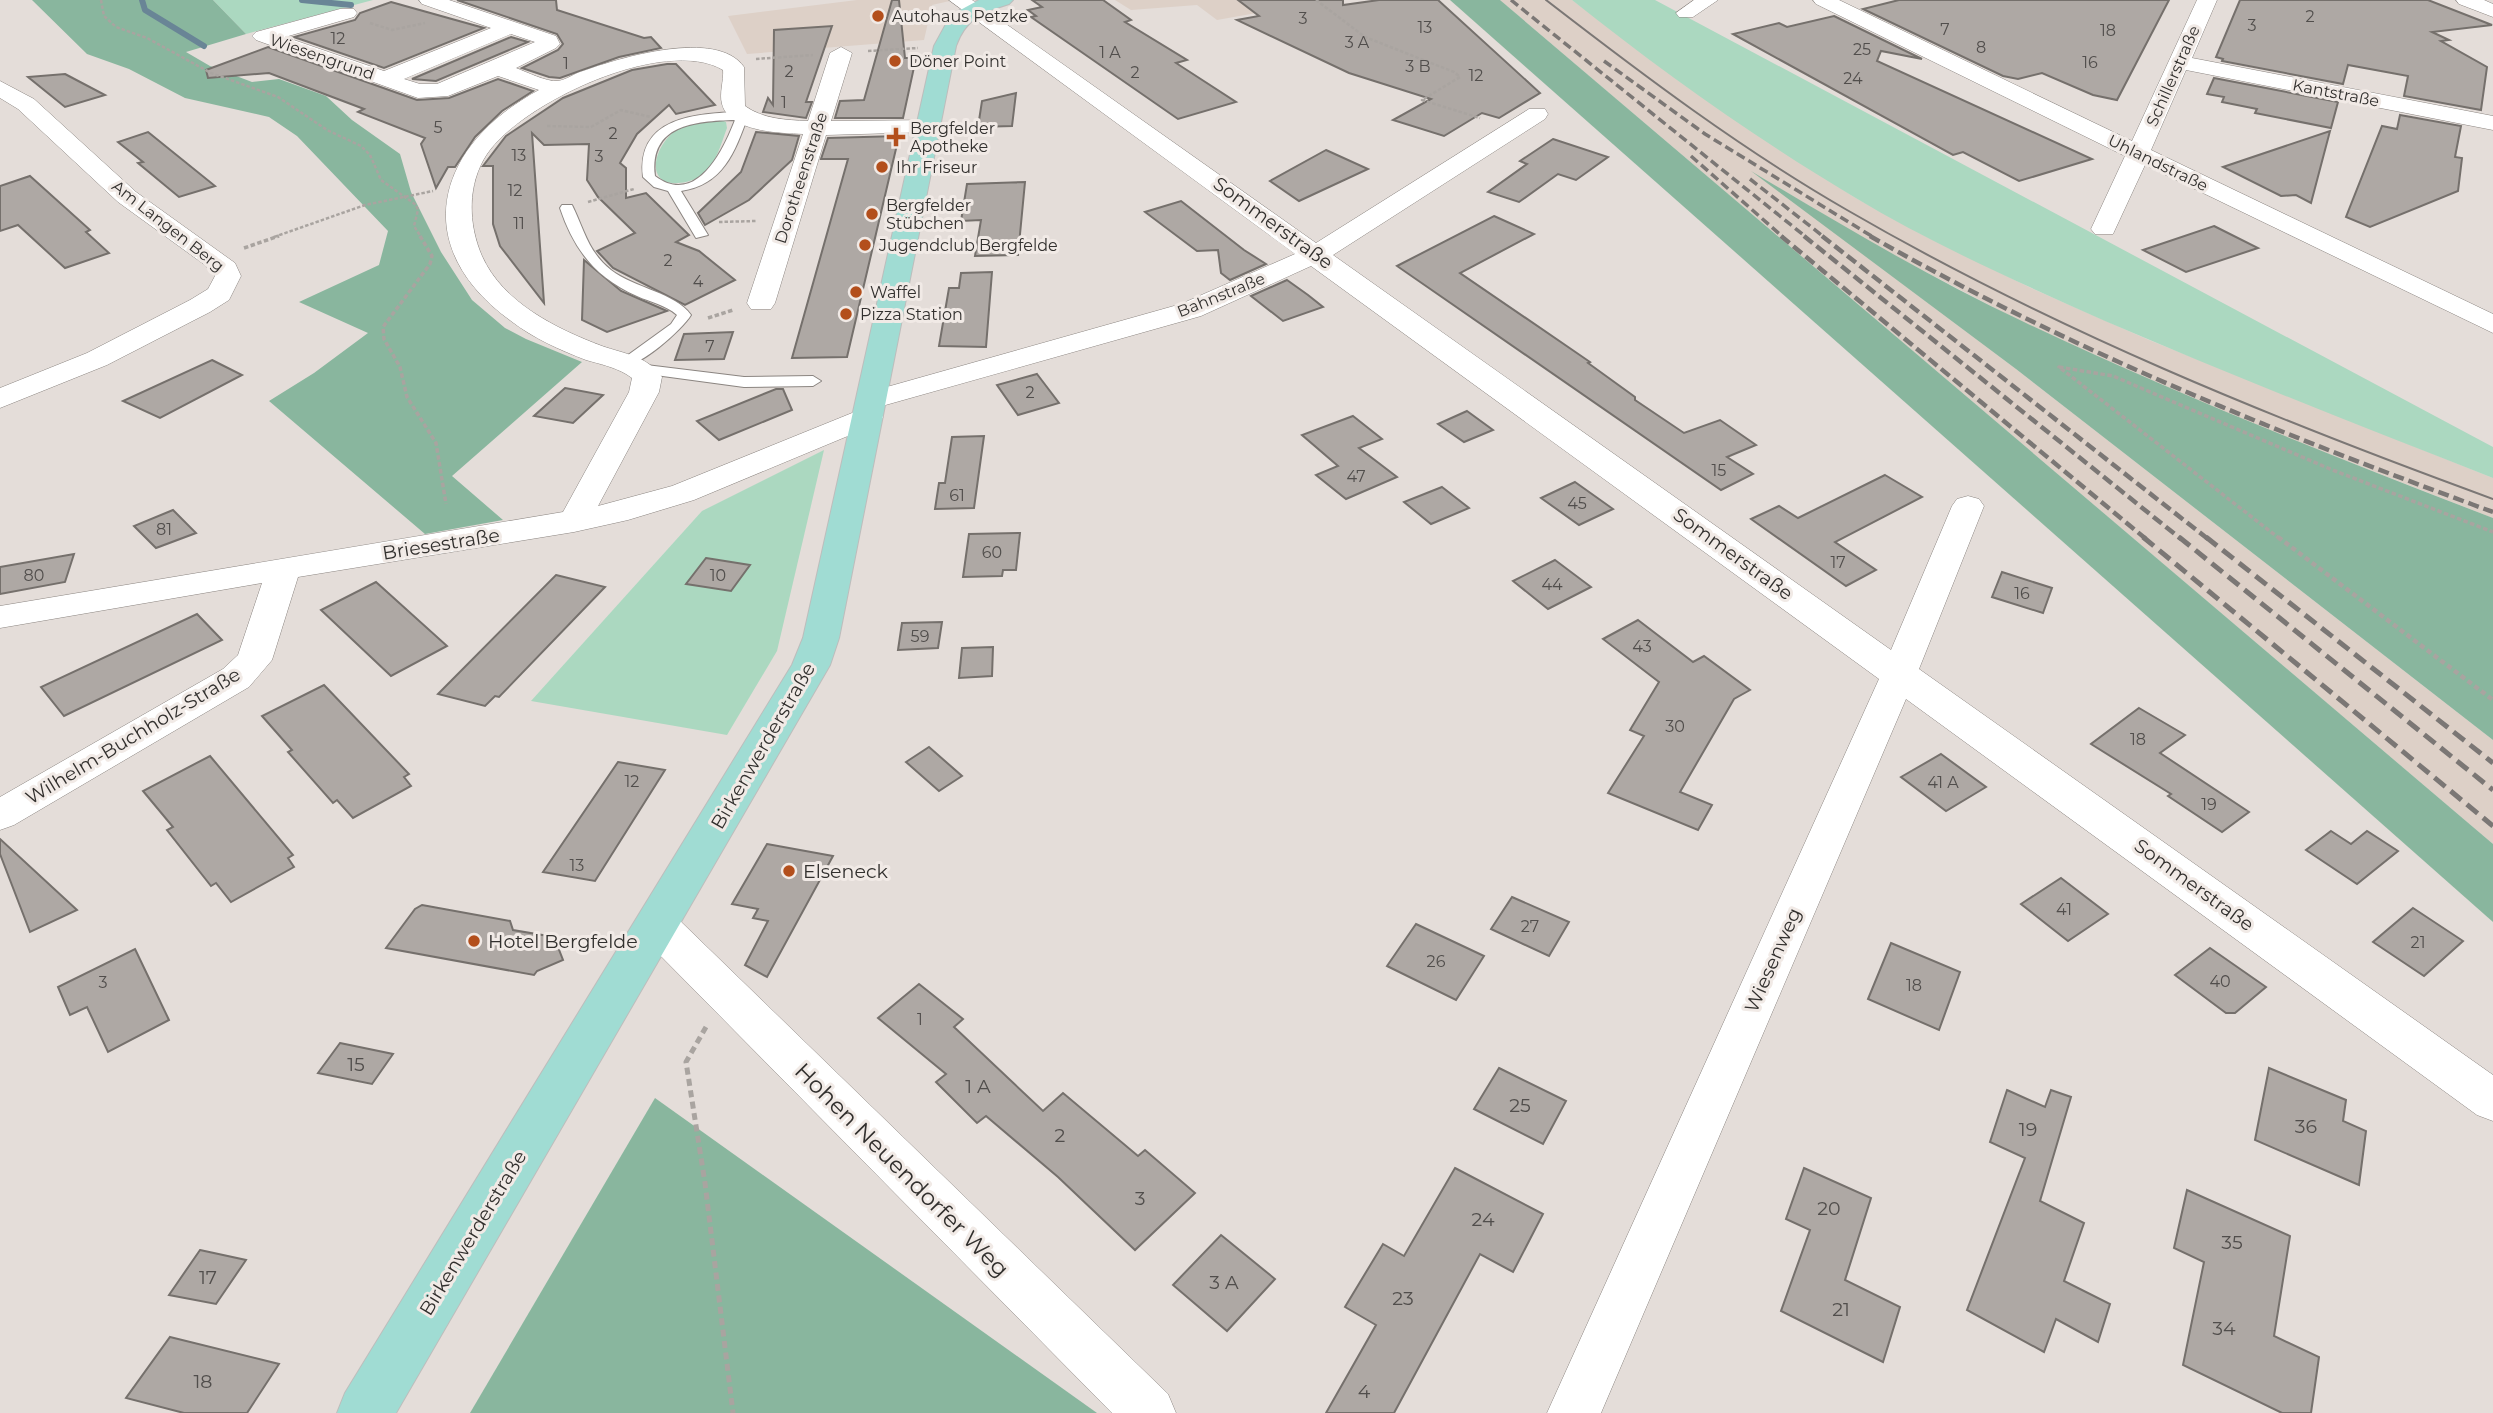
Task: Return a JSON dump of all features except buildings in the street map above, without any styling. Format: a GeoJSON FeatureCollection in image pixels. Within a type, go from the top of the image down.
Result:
{"type":"FeatureCollection","features":[{"type":"Feature","properties":{"kind":"main road","name":"Birkenwerderstraße"},"geometry":{"type":"LineString","coordinates":[[365,1413],[658,926],[817,652],[951,27],[959,17],[978,3]]}},
{"type":"Feature","properties":{"kind":"street","name":"Wiesengrund"},"geometry":{"type":"LineString","coordinates":[[347,13],[262,36],[418,91],[440,91],[498,69],[549,44],[549,40],[544,37],[429,0]]}},
{"type":"Feature","properties":{"kind":"street"},"geometry":{"type":"LineString","coordinates":[[1686,13],[1708,0]]}},
{"type":"Feature","properties":{"kind":"street","name":"Uhlandstraße"},"geometry":{"type":"LineString","coordinates":[[1823,0],[2493,325]]}},
{"type":"Feature","properties":{"kind":"street","name":"Schillerstraße"},"geometry":{"type":"LineString","coordinates":[[2104,229],[2207,0]]}},
{"type":"Feature","properties":{"kind":"street"},"geometry":{"type":"LineString","coordinates":[[2466,0],[2493,11]]}},
{"type":"Feature","properties":{"kind":"street","name":"Sommerstraße"},"geometry":{"type":"LineString","coordinates":[[978,3],[1317,254],[2493,1101]]}},
{"type":"Feature","properties":{"kind":"street","name":"Wiesengrund"},"geometry":{"type":"LineString","coordinates":[[384,79],[513,26]]}},
{"type":"Feature","properties":{"kind":"street","name":"Dorotheenstraße"},"geometry":{"type":"LineString","coordinates":[[761,303],[841,53]]}},
{"type":"Feature","properties":{"kind":"street"},"geometry":{"type":"LineString","coordinates":[[574,522],[647,387],[647,377],[632,366],[546,331],[509,306],[490,288],[470,257],[462,236],[460,215],[463,186],[474,155],[499,125],[515,110],[555,88],[643,60],[677,55],[703,56],[733,67],[734,106],[741,116],[775,125],[817,128],[930,125]]}},
{"type":"Feature","properties":{"kind":"street","name":"Kantstraße"},"geometry":{"type":"LineString","coordinates":[[2179,62],[2493,123]]}},
{"type":"Feature","properties":{"kind":"street"},"geometry":{"type":"LineString","coordinates":[[498,69],[555,88]]}},
{"type":"Feature","properties":{"kind":"street","name":"Am Langen Berg"},"geometry":{"type":"LineString","coordinates":[[0,88],[36,113],[127,197],[226,268],[228,276],[219,294],[97,359],[0,399]]}},
{"type":"Feature","properties":{"kind":"street","name":"Bahnstraße"},"geometry":{"type":"LineString","coordinates":[[870,408],[1191,310],[1317,254],[1526,122]]}},
{"type":"Feature","properties":{"kind":"street","name":"Briesestraße"},"geometry":{"type":"LineString","coordinates":[[0,617],[574,522],[671,497],[870,408]]}},
{"type":"Feature","properties":{"kind":"street","name":"Wiesenweg"},"geometry":{"type":"LineString","coordinates":[[1574,1413],[1899,674],[1968,506]]}},
{"type":"Feature","properties":{"kind":"street","name":"Wilhelm-Buchholz-Straße"},"geometry":{"type":"LineString","coordinates":[[0,815],[236,678],[254,660],[284,569]]}},
{"type":"Feature","properties":{"kind":"street","name":"Hohen Neuendorfer Weg"},"geometry":{"type":"LineString","coordinates":[[658,926],[1149,1413]]}},
{"type":"Feature","properties":{"kind":"lane"},"geometry":{"type":"LineString","coordinates":[[706,116],[741,116],[728,152],[715,174],[698,184],[672,187],[656,183],[647,171],[650,150],[662,134],[680,123],[706,116]]}},
{"type":"Feature","properties":{"kind":"lane"},"geometry":{"type":"LineString","coordinates":[[672,187],[698,229]]}},
{"type":"Feature","properties":{"kind":"lane"},"geometry":{"type":"LineString","coordinates":[[567,208],[578,243],[588,257],[633,289],[682,310],[684,318],[677,327],[632,366]]}},
{"type":"Feature","properties":{"kind":"lane"},"geometry":{"type":"LineString","coordinates":[[632,366],[744,382],[813,381]]}},
{"type":"Feature","properties":{"kind":"path"},"geometry":{"type":"LineString","coordinates":[[101,0],[104,16],[116,27],[147,38],[211,73],[278,97],[327,130],[361,146],[370,155],[381,180],[415,205],[418,210],[414,226],[432,256],[430,264],[383,327],[384,339],[400,367],[407,397],[436,443],[446,504]]}},
{"type":"Feature","properties":{"kind":"path"},"geometry":{"type":"LineString","coordinates":[[1316,0],[1341,25],[1399,52],[1450,67],[1460,77],[1422,100],[1526,122]]}},
{"type":"Feature","properties":{"kind":"path"},"geometry":{"type":"LineString","coordinates":[[347,13],[392,30],[415,28],[461,10]]}},
{"type":"Feature","properties":{"kind":"path"},"geometry":{"type":"LineString","coordinates":[[499,125],[591,127],[621,110],[680,123]]}},
{"type":"Feature","properties":{"kind":"path"},"geometry":{"type":"LineString","coordinates":[[567,208],[656,183]]}},
{"type":"Feature","properties":{"kind":"path"},"geometry":{"type":"LineString","coordinates":[[214,259],[365,205],[463,186]]}},
{"type":"Feature","properties":{"kind":"path"},"geometry":{"type":"LineString","coordinates":[[698,229],[787,220]]}},
{"type":"Feature","properties":{"kind":"path"},"geometry":{"type":"LineString","coordinates":[[677,327],[761,303]]}},
{"type":"Feature","properties":{"kind":"path"},"geometry":{"type":"LineString","coordinates":[[2493,532],[2330,469],[2113,376],[2059,367],[2178,463],[2493,700]]}},
{"type":"Feature","properties":{"kind":"path"},"geometry":{"type":"LineString","coordinates":[[725,995],[686,1062],[705,1183],[733,1413]]}},
{"type":"Feature","properties":{"kind":"shaded area"},"geometry":{"type":"Polygon","coordinates":[[[857,0],[954,0],[932,5],[924,40],[747,54],[728,16],[857,0]]]}},
{"type":"Feature","properties":{"kind":"shaded area"},"geometry":{"type":"Polygon","coordinates":[[[1115,0],[1330,0],[1217,20],[1197,5],[1131,10],[1115,0]]]}},
{"type":"Feature","properties":{"kind":"shaded area"},"geometry":{"type":"Polygon","coordinates":[[[1500,0],[1572,0],[1728,115],[1854,197],[1919,233],[2031,288],[2149,340],[2493,478],[2493,518],[2221,412],[2022,322],[1882,249],[1759,176],[2016,369],[2493,740],[2493,844],[1500,0]]]}},
{"type":"Feature","properties":{"kind":"green space"},"geometry":{"type":"Polygon","coordinates":[[[32,0],[213,0],[246,34],[186,52],[210,66],[252,82],[279,79],[326,96],[352,120],[400,154],[411,192],[441,252],[472,300],[505,328],[582,362],[452,476],[503,520],[425,534],[269,401],[314,373],[368,333],[299,302],[379,265],[388,231],[297,136],[269,117],[185,98],[129,69],[87,54],[32,0]]]}},
{"type":"Feature","properties":{"kind":"green space"},"geometry":{"type":"Polygon","coordinates":[[[213,0],[373,0],[246,34],[213,0]]]}},
{"type":"Feature","properties":{"kind":"green space"},"geometry":{"type":"Polygon","coordinates":[[[1450,0],[1500,0],[2493,844],[2493,922],[1450,0]]]}},
{"type":"Feature","properties":{"kind":"green space"},"geometry":{"type":"Polygon","coordinates":[[[1572,0],[1655,0],[2493,447],[2493,478],[2105,321],[2009,278],[1915,231],[1817,175],[1745,127],[1674,78],[1572,0]]]}},
{"type":"Feature","properties":{"kind":"green space"},"geometry":{"type":"Polygon","coordinates":[[[721,120],[726,122],[727,128],[720,149],[705,173],[686,182],[671,183],[661,179],[656,171],[656,160],[667,138],[689,123],[721,120]]]}},
{"type":"Feature","properties":{"kind":"green space"},"geometry":{"type":"Polygon","coordinates":[[[1751,171],[1920,269],[2024,322],[2198,400],[2493,518],[2493,740],[2016,369],[1751,171]]]}},
{"type":"Feature","properties":{"kind":"green space"},"geometry":{"type":"Polygon","coordinates":[[[824,450],[777,651],[727,735],[531,701],[702,511],[824,450]]]}},
{"type":"Feature","properties":{"kind":"green space"},"geometry":{"type":"Polygon","coordinates":[[[655,1098],[1097,1413],[470,1413],[655,1098]]]}},
{"type":"Feature","properties":{"kind":"waterway"},"geometry":{"type":"LineString","coordinates":[[142,0],[145,10],[204,46]]}},
{"type":"Feature","properties":{"kind":"waterway"},"geometry":{"type":"LineString","coordinates":[[302,0],[351,5]]}},
{"type":"Feature","properties":{"kind":"tram line"},"geometry":{"type":"LineString","coordinates":[[1546,0],[1731,137],[1808,187],[1925,253],[2003,294],[2164,369],[2327,436],[2493,499]]}},
{"type":"Feature","properties":{"kind":"railway"},"geometry":{"type":"LineString","coordinates":[[1511,0],[1806,237]]}},
{"type":"Feature","properties":{"kind":"railway"},"geometry":{"type":"LineString","coordinates":[[1604,61],[1705,134],[1873,237]]}},
{"type":"Feature","properties":{"kind":"railway"},"geometry":{"type":"LineString","coordinates":[[1691,156],[1783,237]]}},
{"type":"Feature","properties":{"kind":"railway"},"geometry":{"type":"LineString","coordinates":[[1750,179],[1824,237]]}},
{"type":"Feature","properties":{"kind":"railway"},"geometry":{"type":"LineString","coordinates":[[1781,236],[2146,539]]}},
{"type":"Feature","properties":{"kind":"railway"},"geometry":{"type":"LineString","coordinates":[[1804,236],[2181,539]]}},
{"type":"Feature","properties":{"kind":"railway"},"geometry":{"type":"LineString","coordinates":[[1822,236],[2208,539]]}},
{"type":"Feature","properties":{"kind":"railway"},"geometry":{"type":"LineString","coordinates":[[1870,236],[2021,316],[2176,387],[2333,452],[2493,512]]}},
{"type":"Feature","properties":{"kind":"railway"},"geometry":{"type":"LineString","coordinates":[[2143,537],[2493,826]]}},
{"type":"Feature","properties":{"kind":"railway"},"geometry":{"type":"LineString","coordinates":[[2179,537],[2493,790]]}},
{"type":"Feature","properties":{"kind":"railway"},"geometry":{"type":"LineString","coordinates":[[2206,537],[2493,763]]}},
{"type":"Feature","properties":{"kind":"place","name":"Autohaus Petzke"},"geometry":{"type":"Point","coordinates":[878,16]}},
{"type":"Feature","properties":{"kind":"place","name":"Döner Point"},"geometry":{"type":"Point","coordinates":[895,61]}},
{"type":"Feature","properties":{"kind":"place","name":"Bergfelder Apotheke"},"geometry":{"type":"Point","coordinates":[896,137]}},
{"type":"Feature","properties":{"kind":"place","name":"Ihr Friseur"},"geometry":{"type":"Point","coordinates":[882,167]}},
{"type":"Feature","properties":{"kind":"place","name":"Bergfelder Stübchen"},"geometry":{"type":"Point","coordinates":[872,214]}},
{"type":"Feature","properties":{"kind":"place","name":"Jugendclub Bergfelde"},"geometry":{"type":"Point","coordinates":[865,245]}},
{"type":"Feature","properties":{"kind":"place","name":"Waffel"},"geometry":{"type":"Point","coordinates":[856,292]}},
{"type":"Feature","properties":{"kind":"place","name":"Pizza Station"},"geometry":{"type":"Point","coordinates":[846,314]}},
{"type":"Feature","properties":{"kind":"place","name":"Elseneck"},"geometry":{"type":"Point","coordinates":[789,871]}},
{"type":"Feature","properties":{"kind":"place","name":"Hotel Bergfelde"},"geometry":{"type":"Point","coordinates":[474,941]}}]}
